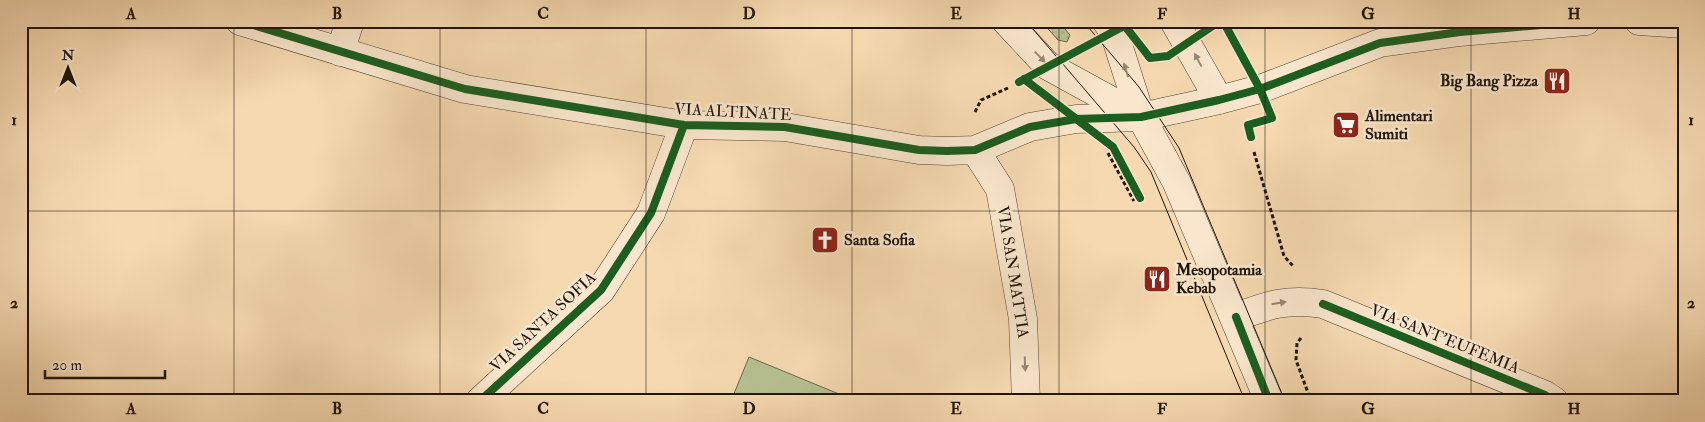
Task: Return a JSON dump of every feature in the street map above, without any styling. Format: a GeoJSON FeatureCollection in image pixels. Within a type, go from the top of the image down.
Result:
{"type":"FeatureCollection","features":[{"type":"Feature","properties":{"kind":"street","name":"VIA ALTINATE"},"geometry":{"type":"LineString","coordinates":[[240,21],[275,27],[340,52],[465,88],[684,125],[785,127],[919,150],[975,150],[1030,126],[1076,119],[1141,116],[1219,100],[1260,89],[1383,32],[1460,32],[1586,21]]}},
{"type":"Feature","properties":{"kind":"street"},"geometry":{"type":"LineString","coordinates":[[340,52],[350,21]]}},
{"type":"Feature","properties":{"kind":"street"},"geometry":{"type":"LineString","coordinates":[[1006,21],[1048,66],[1141,116]]}},
{"type":"Feature","properties":{"kind":"street"},"geometry":{"type":"LineString","coordinates":[[1106,21],[1114,32],[1141,116],[1177,183],[1236,317],[1269,401]]}},
{"type":"Feature","properties":{"kind":"street"},"geometry":{"type":"LineString","coordinates":[[1174,21],[1219,100]]}},
{"type":"Feature","properties":{"kind":"street"},"geometry":{"type":"LineString","coordinates":[[1639,21],[1684,24]]}},
{"type":"Feature","properties":{"kind":"street","name":"VIA SANTA SOFIA"},"geometry":{"type":"LineString","coordinates":[[480,401],[601,290],[651,213],[684,125]]}},
{"type":"Feature","properties":{"kind":"street","name":"VIA SAN MATTIA"},"geometry":{"type":"LineString","coordinates":[[975,150],[1000,189],[1023,319],[1026,401]]}},
{"type":"Feature","properties":{"kind":"street","name":"VIA SANT'EUFEMIA"},"geometry":{"type":"LineString","coordinates":[[1236,317],[1275,303],[1305,301],[1324,304],[1545,395],[1554,401]]}},
{"type":"Feature","properties":{"kind":"path"},"geometry":{"type":"LineString","coordinates":[[972,116],[981,100],[1008,88]]}},
{"type":"Feature","properties":{"kind":"path"},"geometry":{"type":"LineString","coordinates":[[1076,119],[1113,147],[1137,199]]}},
{"type":"Feature","properties":{"kind":"path"},"geometry":{"type":"LineString","coordinates":[[1106,150],[1137,199]]}},
{"type":"Feature","properties":{"kind":"path"},"geometry":{"type":"LineString","coordinates":[[1254,152],[1284,256],[1295,269]]}},
{"type":"Feature","properties":{"kind":"path"},"geometry":{"type":"LineString","coordinates":[[1308,331],[1297,343],[1296,360],[1310,401]]}},
{"type":"Feature","properties":{"kind":"green space"},"geometry":{"type":"Polygon","coordinates":[[[1041,21],[1058,21],[1070,35],[1067,42],[1058,40],[1041,21]]]}},
{"type":"Feature","properties":{"kind":"green space"},"geometry":{"type":"Polygon","coordinates":[[[749,357],[856,401],[731,401],[749,357]]]}},
{"type":"Feature","properties":{"kind":"tram line"},"geometry":{"type":"LineString","coordinates":[[1026,21],[1134,147],[1151,172],[1245,401]]}},
{"type":"Feature","properties":{"kind":"tram line"},"geometry":{"type":"LineString","coordinates":[[1083,21],[1139,87],[1179,148],[1285,401]]}},
{"type":"Feature","properties":{"kind":"cycle path"},"geometry":{"type":"LineString","coordinates":[[240,21],[465,89],[684,125],[785,127],[919,150],[947,151],[975,150],[1030,127],[1076,119],[1141,117],[1219,100],[1260,89],[1380,43],[1460,32],[1586,21]]}},
{"type":"Feature","properties":{"kind":"cycle path"},"geometry":{"type":"LineString","coordinates":[[1121,21],[1150,58],[1168,56],[1220,21]]}},
{"type":"Feature","properties":{"kind":"cycle path"},"geometry":{"type":"LineString","coordinates":[[1223,21],[1260,89],[1272,118],[1248,125],[1251,137]]}},
{"type":"Feature","properties":{"kind":"cycle path"},"geometry":{"type":"LineString","coordinates":[[1019,82],[1124,26]]}},
{"type":"Feature","properties":{"kind":"cycle path"},"geometry":{"type":"LineString","coordinates":[[1024,79],[1113,147],[1140,198]]}},
{"type":"Feature","properties":{"kind":"cycle path"},"geometry":{"type":"LineString","coordinates":[[480,401],[601,290],[651,213],[684,125]]}},
{"type":"Feature","properties":{"kind":"cycle path"},"geometry":{"type":"LineString","coordinates":[[1323,304],[1545,395],[1554,401]]}},
{"type":"Feature","properties":{"kind":"cycle path"},"geometry":{"type":"LineString","coordinates":[[1236,317],[1269,401]]}},
{"type":"Feature","properties":{"kind":"place","name":"Big Bang Pizza"},"geometry":{"type":"Point","coordinates":[1557,81]}},
{"type":"Feature","properties":{"kind":"place","name":"Alimentari Sumiti"},"geometry":{"type":"Point","coordinates":[1346,125]}},
{"type":"Feature","properties":{"kind":"place","name":"Santa Sofia"},"geometry":{"type":"Point","coordinates":[825,240]}},
{"type":"Feature","properties":{"kind":"place","name":"Mesopotamia Kebab"},"geometry":{"type":"Point","coordinates":[1157,279]}}]}
